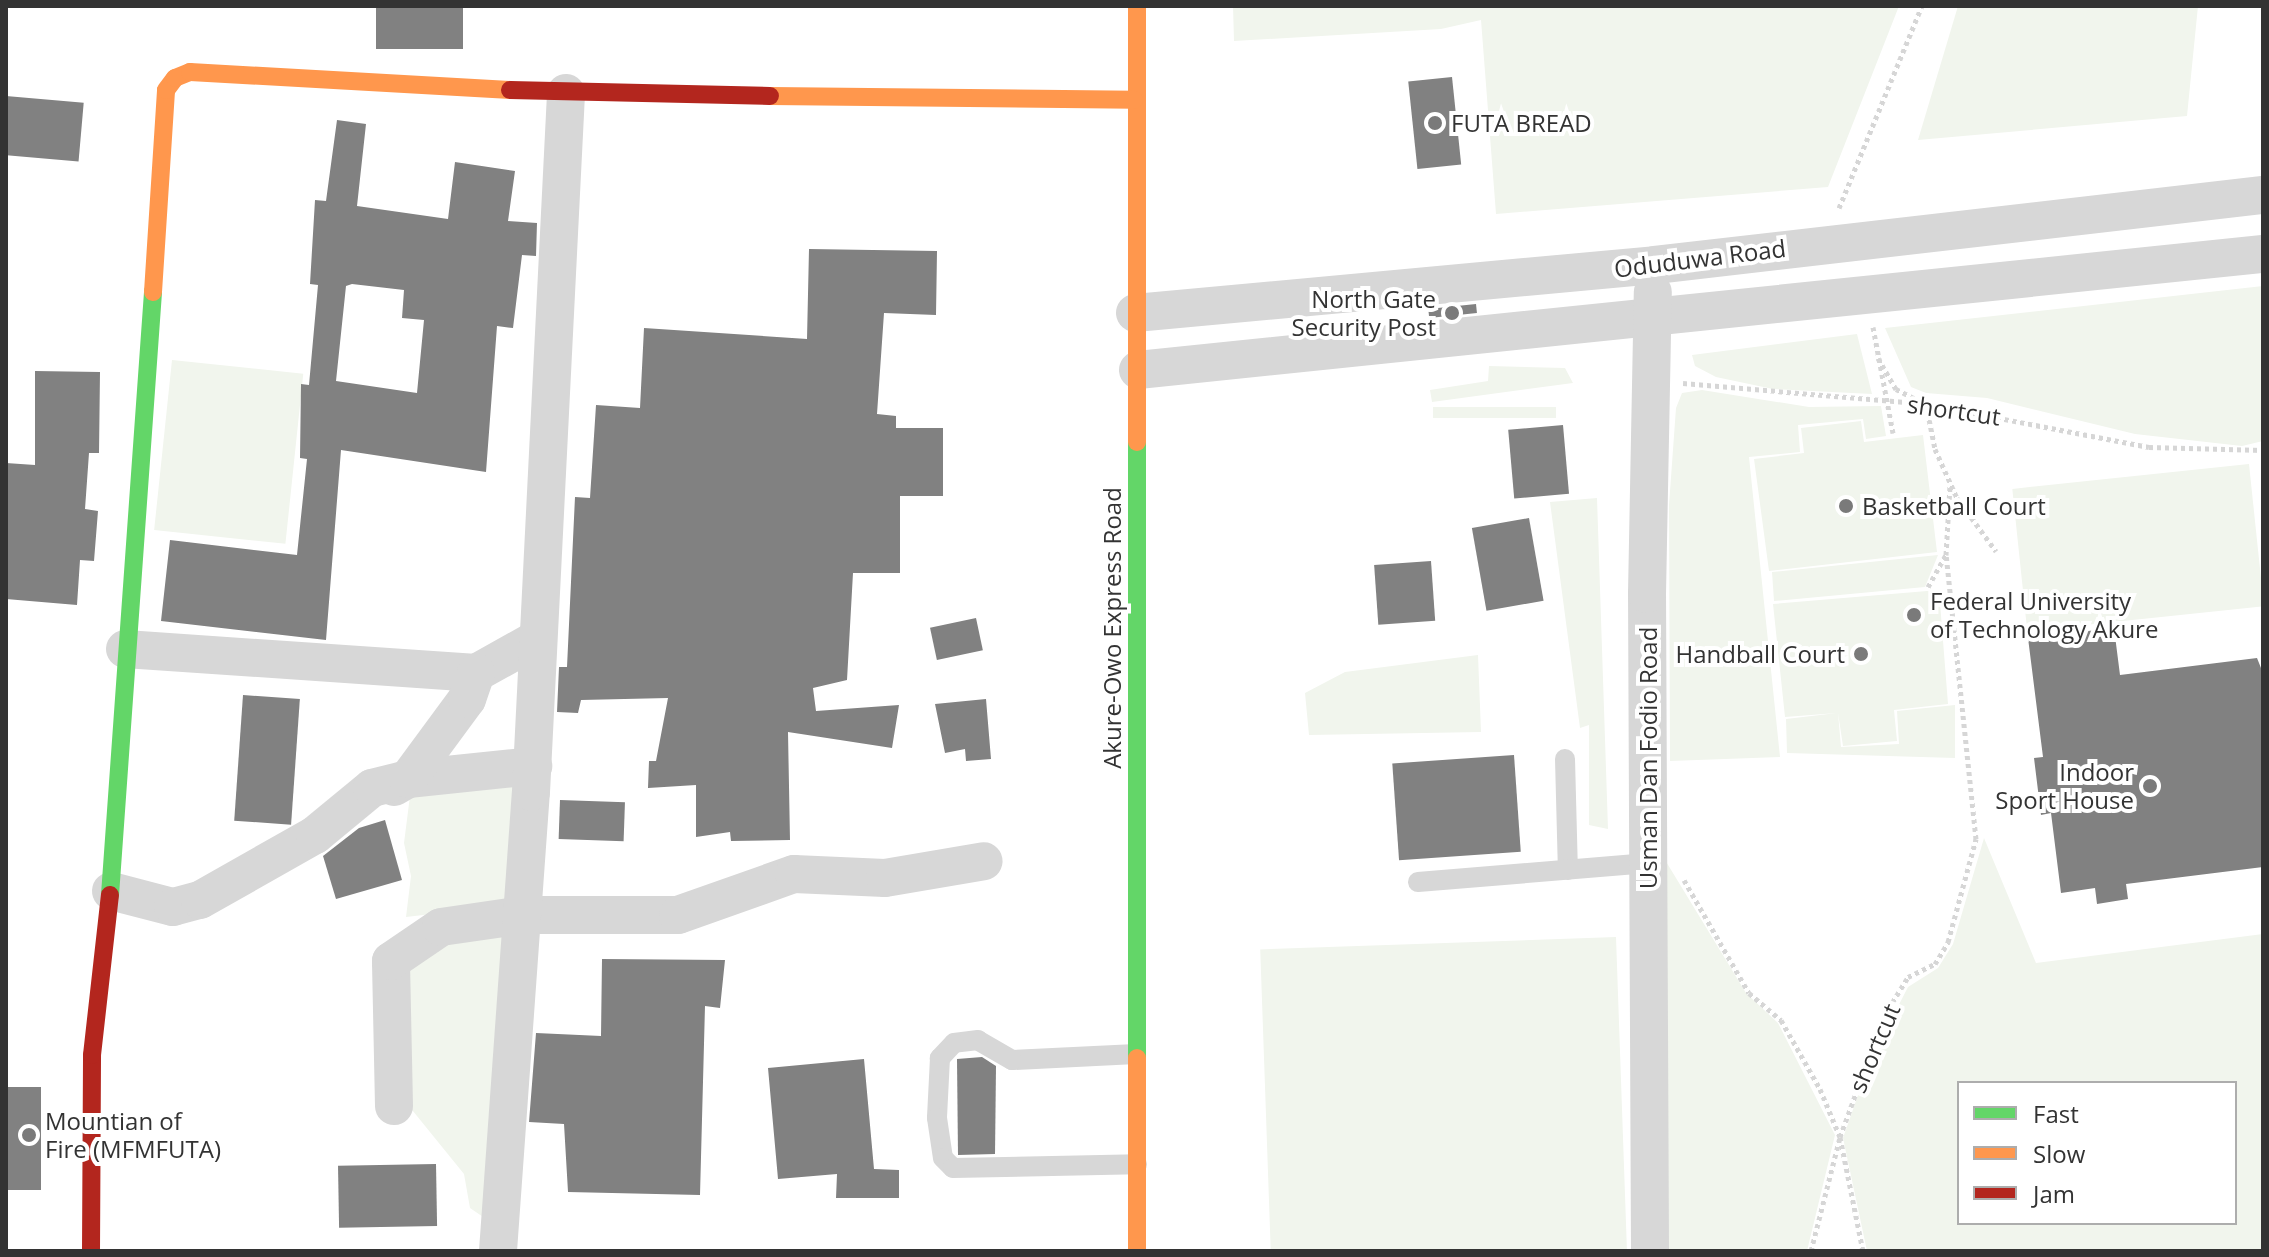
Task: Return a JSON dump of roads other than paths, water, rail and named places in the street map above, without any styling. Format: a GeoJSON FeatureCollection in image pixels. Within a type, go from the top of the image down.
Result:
{"type":"FeatureCollection","features":[{"type":"Feature","properties":{"kind":"main road","name":"Akure-Owo Express Road"},"geometry":{"type":"LineString","coordinates":[[1137,6],[1134,100],[1138,370],[1137,1251]]}},
{"type":"Feature","properties":{"kind":"main road"},"geometry":{"type":"LineString","coordinates":[[91,1251],[92,1055],[111,891],[125,649],[166,90],[175,78],[190,72],[566,93],[1134,100]]}},
{"type":"Feature","properties":{"kind":"street"},"geometry":{"type":"LineString","coordinates":[[498,1251],[533,766],[566,93]]}},
{"type":"Feature","properties":{"kind":"street","name":"Oduduwa Road"},"geometry":{"type":"LineString","coordinates":[[1135,313],[1655,265],[2263,195]]}},
{"type":"Feature","properties":{"kind":"street"},"geometry":{"type":"LineString","coordinates":[[1138,370],[1309,349],[2263,254]]}},
{"type":"Feature","properties":{"kind":"street","name":"Usman Dan Fodio Road"},"geometry":{"type":"LineString","coordinates":[[1650,1251],[1664,868],[1649,361],[1655,265]]}},
{"type":"Feature","properties":{"kind":"street"},"geometry":{"type":"LineString","coordinates":[[1305,299],[1309,349]]}},
{"type":"Feature","properties":{"kind":"street"},"geometry":{"type":"LineString","coordinates":[[125,649],[476,673],[537,639]]}},
{"type":"Feature","properties":{"kind":"street"},"geometry":{"type":"LineString","coordinates":[[111,891],[173,907],[200,900],[315,835],[390,784],[467,699],[476,673]]}},
{"type":"Feature","properties":{"kind":"street"},"geometry":{"type":"LineString","coordinates":[[390,784],[533,766]]}},
{"type":"Feature","properties":{"kind":"street"},"geometry":{"type":"LineString","coordinates":[[394,1106],[391,961],[441,927],[523,915],[678,915],[794,874],[885,878],[984,861]]}},
{"type":"Feature","properties":{"kind":"lane"},"geometry":{"type":"LineString","coordinates":[[1565,759],[1568,870]]}},
{"type":"Feature","properties":{"kind":"lane"},"geometry":{"type":"LineString","coordinates":[[1418,882],[1568,870],[1664,868]]}},
{"type":"Feature","properties":{"kind":"lane"},"geometry":{"type":"LineString","coordinates":[[1136,1054],[1012,1060],[978,1040],[954,1043],[940,1058],[937,1118],[943,1158],[953,1168],[1137,1164]]}},
{"type":"Feature","properties":{"kind":"place","name":"FUTA BREAD"},"geometry":{"type":"Point","coordinates":[1435,123]}},
{"type":"Feature","properties":{"kind":"place","name":"North Gate Security Post"},"geometry":{"type":"Point","coordinates":[1452,313]}},
{"type":"Feature","properties":{"kind":"place","name":"Basketball Court"},"geometry":{"type":"Point","coordinates":[1846,506]}},
{"type":"Feature","properties":{"kind":"place","name":"Federal University of Technology Akure"},"geometry":{"type":"Point","coordinates":[1914,615]}},
{"type":"Feature","properties":{"kind":"place","name":"Handball Court"},"geometry":{"type":"Point","coordinates":[1861,654]}},
{"type":"Feature","properties":{"kind":"place","name":"Indoor Sport House"},"geometry":{"type":"Point","coordinates":[2150,786]}},
{"type":"Feature","properties":{"kind":"place","name":"Mountian of Fire (MFMFUTA)"},"geometry":{"type":"Point","coordinates":[29,1135]}}]}
